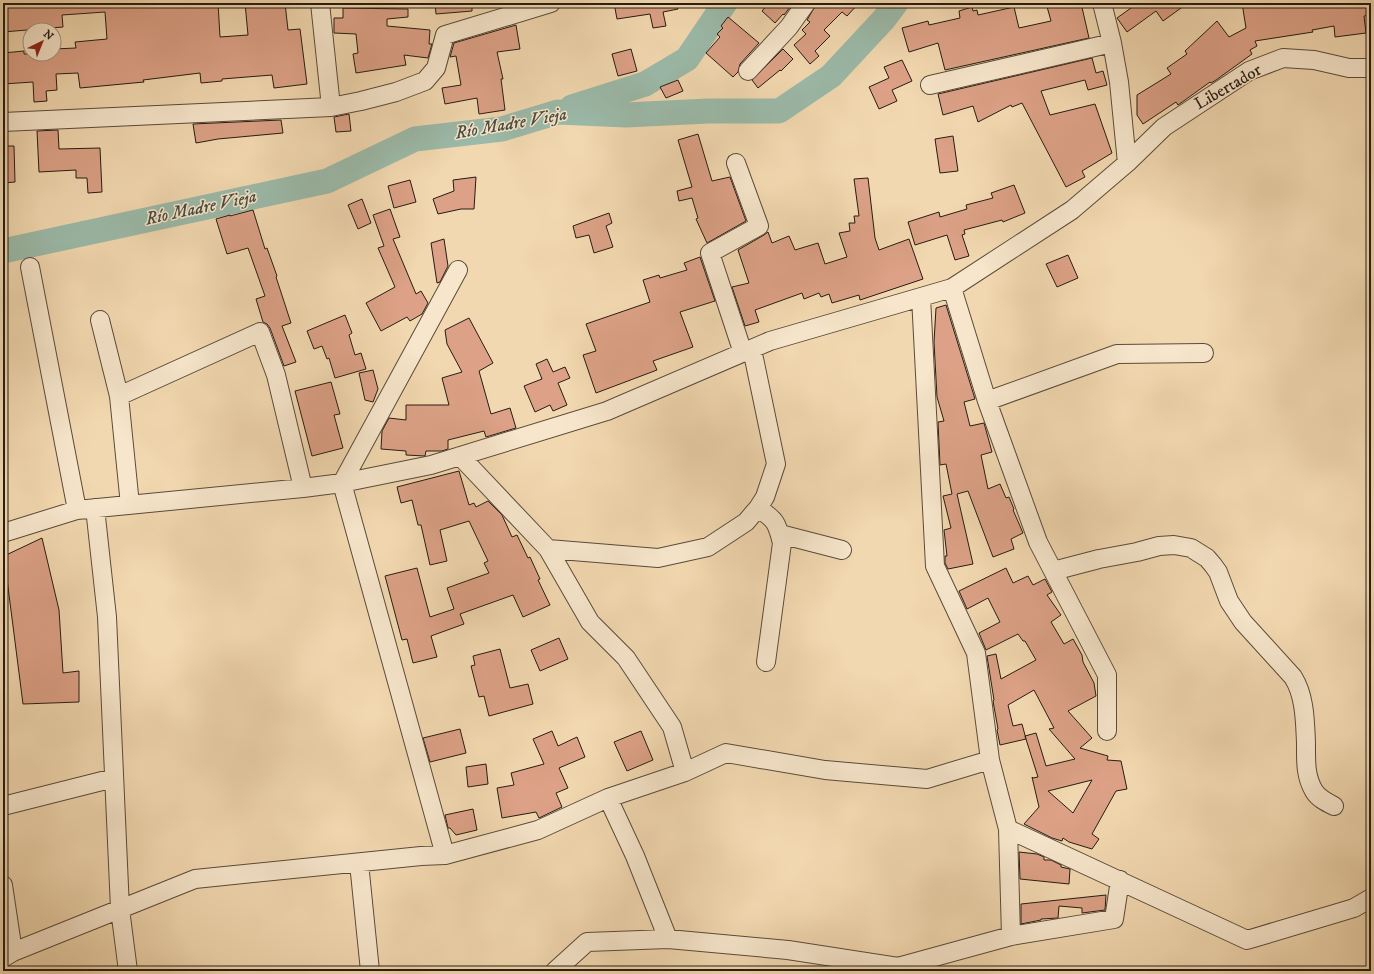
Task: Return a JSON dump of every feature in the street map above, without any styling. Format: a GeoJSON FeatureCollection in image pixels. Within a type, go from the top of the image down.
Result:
{"type":"FeatureCollection","features":[{"type":"Feature","properties":{"kind":"street"},"geometry":{"type":"LineString","coordinates":[[320,3],[331,107]]}},
{"type":"Feature","properties":{"kind":"street"},"geometry":{"type":"LineString","coordinates":[[3,122],[331,107],[361,101],[396,92],[425,81],[436,68],[446,35],[551,3]]}},
{"type":"Feature","properties":{"kind":"street"},"geometry":{"type":"LineString","coordinates":[[748,71],[789,27],[806,3]]}},
{"type":"Feature","properties":{"kind":"street"},"geometry":{"type":"LineString","coordinates":[[1102,3],[1112,43],[1119,82],[1127,163]]}},
{"type":"Feature","properties":{"kind":"street"},"geometry":{"type":"LineString","coordinates":[[930,85],[1112,43]]}},
{"type":"Feature","properties":{"kind":"street","name":"Libertador"},"geometry":{"type":"LineString","coordinates":[[3,533],[86,509],[303,488],[430,465],[607,411],[770,341],[952,288],[1072,210],[1127,163],[1164,127],[1248,71],[1283,58],[1314,60],[1349,68],[1371,68]]}},
{"type":"Feature","properties":{"kind":"street"},"geometry":{"type":"LineString","coordinates":[[548,549],[658,558],[708,547],[746,522],[765,497],[776,464],[748,351],[710,253],[759,226],[736,162]]}},
{"type":"Feature","properties":{"kind":"street"},"geometry":{"type":"LineString","coordinates":[[30,267],[86,509],[107,617],[120,909],[128,971]]}},
{"type":"Feature","properties":{"kind":"street"},"geometry":{"type":"LineString","coordinates":[[445,855],[342,482],[458,270]]}},
{"type":"Feature","properties":{"kind":"street"},"geometry":{"type":"LineString","coordinates":[[952,288],[987,401],[1038,542],[1108,675],[1107,731]]}},
{"type":"Feature","properties":{"kind":"street"},"geometry":{"type":"LineString","coordinates":[[921,297],[935,566],[976,653],[990,760],[1008,829],[1011,936]]}},
{"type":"Feature","properties":{"kind":"street"},"geometry":{"type":"LineString","coordinates":[[100,320],[119,396],[130,505]]}},
{"type":"Feature","properties":{"kind":"street"},"geometry":{"type":"LineString","coordinates":[[119,396],[260,332],[276,375],[303,488]]}},
{"type":"Feature","properties":{"kind":"street"},"geometry":{"type":"LineString","coordinates":[[987,401],[1117,354],[1204,353]]}},
{"type":"Feature","properties":{"kind":"street"},"geometry":{"type":"LineString","coordinates":[[460,456],[548,549],[590,622],[626,658],[672,727],[685,772]]}},
{"type":"Feature","properties":{"kind":"street"},"geometry":{"type":"LineString","coordinates":[[758,508],[770,516],[777,524],[782,543],[766,662]]}},
{"type":"Feature","properties":{"kind":"street"},"geometry":{"type":"LineString","coordinates":[[780,534],[842,550]]}},
{"type":"Feature","properties":{"kind":"street"},"geometry":{"type":"LineString","coordinates":[[1053,571],[1099,559],[1166,545],[1191,548],[1208,558],[1218,572],[1230,601],[1243,622],[1293,677],[1297,684],[1302,700],[1306,743],[1306,766],[1308,776],[1314,792],[1324,802],[1334,806]]}},
{"type":"Feature","properties":{"kind":"street"},"geometry":{"type":"LineString","coordinates":[[3,885],[8,955],[195,879],[421,856],[445,855],[538,830],[608,798],[685,772],[726,753],[825,770],[927,779],[990,760]]}},
{"type":"Feature","properties":{"kind":"street"},"geometry":{"type":"LineString","coordinates":[[3,806],[114,778]]}},
{"type":"Feature","properties":{"kind":"street"},"geometry":{"type":"LineString","coordinates":[[608,798],[635,856],[668,938]]}},
{"type":"Feature","properties":{"kind":"street"},"geometry":{"type":"LineString","coordinates":[[1008,829],[1247,940],[1354,908],[1371,898]]}},
{"type":"Feature","properties":{"kind":"street"},"geometry":{"type":"LineString","coordinates":[[359,863],[370,971]]}},
{"type":"Feature","properties":{"kind":"street"},"geometry":{"type":"LineString","coordinates":[[555,971],[587,942],[668,938],[788,950],[898,967],[1011,936],[1114,919],[1120,880]]}},
{"type":"Feature","properties":{"kind":"building"},"geometry":{"type":"Polygon","coordinates":[[[3,3],[218,3],[220,37],[248,35],[245,3],[285,3],[288,30],[300,29],[307,84],[274,88],[272,75],[222,79],[222,81],[201,83],[200,73],[143,80],[144,82],[80,88],[78,73],[56,74],[57,90],[46,91],[47,101],[34,102],[33,82],[3,84],[3,53],[22,51],[22,62],[62,62],[62,49],[76,48],[75,42],[107,39],[105,12],[62,15],[63,27],[62,22],[22,22],[22,30],[3,32],[3,3]]]}},
{"type":"Feature","properties":{"kind":"building"},"geometry":{"type":"Polygon","coordinates":[[[435,3],[472,3],[472,11],[436,14],[435,3]]]}},
{"type":"Feature","properties":{"kind":"building"},"geometry":{"type":"Polygon","coordinates":[[[614,3],[677,3],[678,9],[663,12],[666,26],[653,28],[650,14],[617,19],[614,3]]]}},
{"type":"Feature","properties":{"kind":"building"},"geometry":{"type":"Polygon","coordinates":[[[769,3],[793,3],[784,15],[783,14],[775,23],[762,11],[769,3]]]}},
{"type":"Feature","properties":{"kind":"building"},"geometry":{"type":"Polygon","coordinates":[[[817,3],[859,3],[847,16],[842,12],[824,30],[830,36],[815,51],[819,56],[810,64],[794,45],[806,34],[802,30],[810,22],[807,20],[817,3]]]}},
{"type":"Feature","properties":{"kind":"building"},"geometry":{"type":"Polygon","coordinates":[[[1046,3],[1081,3],[1089,38],[945,70],[938,43],[909,52],[902,28],[928,21],[929,25],[960,18],[959,11],[972,7],[973,11],[977,10],[978,15],[1014,7],[1019,28],[1051,21],[1046,3]]]}},
{"type":"Feature","properties":{"kind":"building"},"geometry":{"type":"Polygon","coordinates":[[[1138,3],[1188,3],[1163,21],[1156,11],[1127,32],[1117,18],[1138,3]]]}},
{"type":"Feature","properties":{"kind":"building"},"geometry":{"type":"Polygon","coordinates":[[[1242,3],[1371,3],[1371,15],[1364,16],[1366,33],[1335,37],[1334,26],[1312,30],[1313,32],[1255,41],[1257,46],[1250,50],[1252,54],[1178,105],[1176,102],[1143,124],[1137,115],[1137,95],[1171,74],[1167,68],[1187,54],[1185,51],[1217,21],[1229,37],[1246,28],[1242,3]]]}},
{"type":"Feature","properties":{"kind":"building"},"geometry":{"type":"Polygon","coordinates":[[[343,8],[408,9],[408,17],[387,19],[387,26],[430,30],[429,44],[432,44],[428,58],[404,55],[406,65],[356,73],[353,54],[358,53],[356,34],[334,33],[334,18],[343,18],[343,8]]]}},
{"type":"Feature","properties":{"kind":"building"},"geometry":{"type":"Polygon","coordinates":[[[728,17],[759,43],[740,64],[738,72],[733,77],[706,53],[720,37],[717,34],[723,28],[721,26],[728,17]]]}},
{"type":"Feature","properties":{"kind":"building"},"geometry":{"type":"Polygon","coordinates":[[[516,25],[520,49],[497,52],[503,79],[501,79],[505,110],[479,114],[477,98],[445,104],[442,88],[461,85],[456,56],[450,57],[454,43],[516,25]]]}},
{"type":"Feature","properties":{"kind":"building"},"geometry":{"type":"Polygon","coordinates":[[[631,49],[637,71],[618,76],[612,54],[631,49]]]}},
{"type":"Feature","properties":{"kind":"building"},"geometry":{"type":"Polygon","coordinates":[[[783,49],[793,59],[781,71],[780,70],[758,88],[752,80],[783,49]]]}},
{"type":"Feature","properties":{"kind":"building"},"geometry":{"type":"Polygon","coordinates":[[[1092,58],[1096,73],[1103,71],[1107,85],[1088,90],[1085,80],[1041,91],[1050,115],[1095,104],[1112,153],[1082,171],[1085,177],[1066,187],[1022,103],[1012,107],[1011,105],[978,122],[973,106],[943,115],[938,94],[1092,58]]]}},
{"type":"Feature","properties":{"kind":"building"},"geometry":{"type":"Polygon","coordinates":[[[902,60],[912,81],[892,90],[897,101],[879,109],[869,87],[889,78],[884,67],[902,60]]]}},
{"type":"Feature","properties":{"kind":"building"},"geometry":{"type":"Polygon","coordinates":[[[678,80],[683,91],[666,98],[660,87],[678,80]]]}},
{"type":"Feature","properties":{"kind":"building"},"geometry":{"type":"Polygon","coordinates":[[[349,114],[351,131],[336,132],[334,117],[349,114]]]}},
{"type":"Feature","properties":{"kind":"building"},"geometry":{"type":"Polygon","coordinates":[[[281,120],[283,133],[218,139],[196,143],[193,124],[281,120]]]}},
{"type":"Feature","properties":{"kind":"building"},"geometry":{"type":"Polygon","coordinates":[[[58,130],[59,149],[100,148],[102,192],[88,193],[87,178],[76,178],[76,170],[39,172],[37,131],[58,130]]]}},
{"type":"Feature","properties":{"kind":"building"},"geometry":{"type":"Polygon","coordinates":[[[698,134],[712,181],[730,177],[746,221],[707,243],[696,219],[698,218],[692,198],[679,201],[677,191],[692,187],[678,140],[698,134]]]}},
{"type":"Feature","properties":{"kind":"building"},"geometry":{"type":"Polygon","coordinates":[[[953,136],[958,171],[940,173],[935,139],[953,136]]]}},
{"type":"Feature","properties":{"kind":"building"},"geometry":{"type":"Polygon","coordinates":[[[3,146],[14,146],[15,182],[3,183],[3,146]]]}},
{"type":"Feature","properties":{"kind":"building"},"geometry":{"type":"Polygon","coordinates":[[[476,177],[474,209],[461,209],[438,214],[433,199],[454,191],[453,180],[476,177]]]}},
{"type":"Feature","properties":{"kind":"building"},"geometry":{"type":"Polygon","coordinates":[[[868,178],[875,238],[879,250],[909,239],[923,279],[860,300],[859,295],[832,303],[829,294],[821,297],[819,293],[804,299],[802,293],[755,310],[759,322],[745,326],[732,287],[749,283],[738,250],[768,232],[772,243],[789,236],[795,250],[818,243],[825,264],[847,257],[839,233],[850,231],[849,223],[855,223],[854,216],[859,216],[854,179],[868,178]]]}},
{"type":"Feature","properties":{"kind":"building"},"geometry":{"type":"Polygon","coordinates":[[[410,180],[416,202],[394,208],[388,186],[410,180]]]}},
{"type":"Feature","properties":{"kind":"building"},"geometry":{"type":"Polygon","coordinates":[[[1014,185],[1025,213],[1003,222],[1002,220],[964,230],[965,234],[962,235],[969,256],[955,260],[947,235],[915,245],[908,222],[939,212],[940,217],[967,209],[966,205],[993,198],[991,193],[1014,185]]]}},
{"type":"Feature","properties":{"kind":"building"},"geometry":{"type":"Polygon","coordinates":[[[362,199],[371,223],[358,229],[348,205],[362,199]]]}},
{"type":"Feature","properties":{"kind":"building"},"geometry":{"type":"Polygon","coordinates":[[[390,209],[400,237],[393,239],[416,294],[421,291],[428,303],[422,314],[410,321],[407,317],[381,331],[366,303],[395,287],[378,248],[384,246],[373,215],[390,209]]]}},
{"type":"Feature","properties":{"kind":"building"},"geometry":{"type":"Polygon","coordinates":[[[253,210],[265,249],[267,248],[277,276],[276,277],[291,323],[282,326],[296,362],[284,366],[270,328],[263,322],[256,299],[265,296],[248,248],[227,254],[216,219],[253,210]]]}},
{"type":"Feature","properties":{"kind":"building"},"geometry":{"type":"Polygon","coordinates":[[[609,213],[612,223],[606,226],[613,247],[594,253],[589,235],[576,238],[573,226],[609,213]]]}},
{"type":"Feature","properties":{"kind":"building"},"geometry":{"type":"Polygon","coordinates":[[[444,239],[448,266],[440,282],[437,283],[431,243],[444,239]]]}},
{"type":"Feature","properties":{"kind":"building"},"geometry":{"type":"Polygon","coordinates":[[[1068,255],[1078,278],[1057,287],[1046,264],[1068,255]]]}},
{"type":"Feature","properties":{"kind":"building"},"geometry":{"type":"Polygon","coordinates":[[[700,257],[715,301],[680,312],[693,347],[653,361],[657,370],[596,393],[583,355],[596,351],[586,324],[650,302],[643,280],[659,275],[660,278],[687,270],[684,263],[700,257]]]}},
{"type":"Feature","properties":{"kind":"building"},"geometry":{"type":"Polygon","coordinates":[[[946,305],[975,399],[964,402],[970,426],[984,423],[992,452],[981,455],[988,489],[1000,484],[1006,498],[1009,497],[1023,533],[1011,539],[1014,549],[993,557],[968,491],[957,494],[973,564],[948,569],[945,563],[945,556],[947,556],[944,530],[951,528],[943,496],[952,494],[946,464],[940,465],[938,422],[944,421],[937,397],[934,342],[936,308],[946,305]]]}},
{"type":"Feature","properties":{"kind":"building"},"geometry":{"type":"Polygon","coordinates":[[[345,315],[352,333],[349,335],[355,355],[361,353],[366,369],[335,378],[329,358],[327,359],[322,346],[314,349],[307,331],[345,315]]]}},
{"type":"Feature","properties":{"kind":"building"},"geometry":{"type":"Polygon","coordinates":[[[469,318],[493,363],[479,371],[491,414],[510,408],[516,428],[486,437],[484,431],[448,440],[448,449],[442,451],[426,451],[425,456],[406,455],[406,451],[381,449],[382,431],[389,418],[406,420],[406,405],[449,405],[442,378],[462,372],[447,344],[445,330],[469,318]]]}},
{"type":"Feature","properties":{"kind":"building"},"geometry":{"type":"Polygon","coordinates":[[[547,359],[553,372],[565,367],[570,378],[558,383],[567,405],[553,411],[550,405],[535,412],[524,386],[542,379],[536,364],[547,359]]]}},
{"type":"Feature","properties":{"kind":"building"},"geometry":{"type":"Polygon","coordinates":[[[373,370],[378,389],[373,402],[365,400],[359,373],[373,370]]]}},
{"type":"Feature","properties":{"kind":"building"},"geometry":{"type":"Polygon","coordinates":[[[331,382],[340,414],[334,415],[343,448],[312,456],[295,391],[331,382]]]}},
{"type":"Feature","properties":{"kind":"building"},"geometry":{"type":"Polygon","coordinates":[[[459,471],[469,505],[474,503],[476,507],[488,501],[502,515],[512,537],[517,535],[528,558],[530,557],[540,579],[538,580],[550,605],[523,617],[513,595],[460,614],[464,624],[431,636],[437,657],[413,663],[407,639],[402,640],[385,576],[417,568],[430,617],[454,609],[447,588],[489,573],[484,563],[488,561],[469,521],[440,530],[447,561],[430,565],[421,525],[418,525],[412,500],[401,503],[397,487],[459,471]]]}},
{"type":"Feature","properties":{"kind":"building"},"geometry":{"type":"Polygon","coordinates":[[[42,538],[59,610],[63,673],[79,671],[79,702],[23,704],[4,556],[42,538]]]}},
{"type":"Feature","properties":{"kind":"building"},"geometry":{"type":"Polygon","coordinates":[[[1006,568],[1013,583],[1028,576],[1033,585],[1045,579],[1052,592],[1047,595],[1061,615],[1051,622],[1064,644],[1073,639],[1082,655],[1083,662],[1094,683],[1096,696],[1068,711],[1092,738],[1080,748],[1108,756],[1107,760],[1121,761],[1127,789],[1116,791],[1092,834],[1099,839],[1092,849],[1069,842],[1063,838],[1062,841],[1052,838],[1024,824],[1039,807],[1032,777],[1038,777],[1026,739],[1000,745],[987,656],[996,654],[1001,679],[1036,660],[1025,641],[1023,641],[1018,634],[986,650],[979,633],[1000,622],[988,598],[967,609],[959,591],[1006,568]],[[1034,690],[1008,705],[1013,726],[1022,724],[1025,736],[1036,733],[1046,766],[1075,759],[1049,729],[1054,728],[1034,690]],[[1092,780],[1048,791],[1073,813],[1092,780]]]}},
{"type":"Feature","properties":{"kind":"building"},"geometry":{"type":"Polygon","coordinates":[[[559,638],[568,659],[540,671],[531,650],[559,638]]]}},
{"type":"Feature","properties":{"kind":"building"},"geometry":{"type":"Polygon","coordinates":[[[500,649],[510,688],[528,684],[533,704],[489,716],[484,696],[479,697],[471,666],[475,665],[473,656],[500,649]]]}},
{"type":"Feature","properties":{"kind":"building"},"geometry":{"type":"Polygon","coordinates":[[[460,729],[466,753],[430,762],[423,738],[460,729]]]}},
{"type":"Feature","properties":{"kind":"building"},"geometry":{"type":"Polygon","coordinates":[[[552,731],[558,746],[577,737],[585,757],[559,768],[568,788],[556,793],[562,807],[539,818],[536,812],[502,818],[497,788],[514,785],[511,773],[544,764],[533,739],[552,731]]]}},
{"type":"Feature","properties":{"kind":"building"},"geometry":{"type":"Polygon","coordinates":[[[641,731],[653,760],[627,771],[614,742],[641,731]]]}},
{"type":"Feature","properties":{"kind":"building"},"geometry":{"type":"Polygon","coordinates":[[[486,764],[488,784],[468,787],[466,767],[486,764]]]}},
{"type":"Feature","properties":{"kind":"building"},"geometry":{"type":"Polygon","coordinates":[[[473,809],[477,830],[456,835],[450,828],[448,828],[445,815],[473,809]]]}},
{"type":"Feature","properties":{"kind":"building"},"geometry":{"type":"Polygon","coordinates":[[[1019,852],[1037,854],[1044,857],[1044,860],[1051,860],[1061,865],[1061,867],[1070,869],[1069,884],[1020,879],[1019,852]]]}},
{"type":"Feature","properties":{"kind":"building"},"geometry":{"type":"Polygon","coordinates":[[[1106,895],[1105,910],[1082,913],[1082,908],[1059,906],[1058,918],[1041,919],[1021,924],[1021,904],[1106,895]]]}},
{"type":"Feature","properties":{"kind":"waterway"},"geometry":{"type":"LineString","coordinates":[[572,107],[645,84],[687,59],[725,3]]}},
{"type":"Feature","properties":{"kind":"waterway","name":"Río Madre Vieja"},"geometry":{"type":"LineString","coordinates":[[3,251],[327,181],[415,139],[502,129],[558,112],[626,115],[708,111],[779,111],[831,76],[884,19],[896,3]]}}]}
